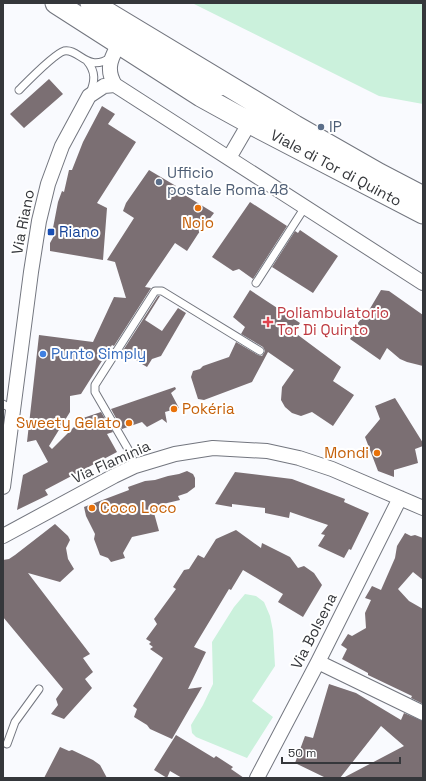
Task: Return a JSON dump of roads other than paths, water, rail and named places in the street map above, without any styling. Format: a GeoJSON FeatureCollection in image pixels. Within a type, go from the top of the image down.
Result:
{"type":"FeatureCollection","features":[{"type":"Feature","properties":{"kind":"main road","name":"Viale di Tor di Quinto"},"geometry":{"type":"LineString","coordinates":[[56,3],[115,51],[201,96],[255,114],[346,155],[423,196]]}},
{"type":"Feature","properties":{"kind":"main road","name":"Viale di Tor di Quinto"},"geometry":{"type":"LineString","coordinates":[[91,3],[229,87],[255,114],[423,214]]}},
{"type":"Feature","properties":{"kind":"street"},"geometry":{"type":"LineString","coordinates":[[229,87],[215,89],[209,87],[129,38],[123,40],[115,51],[109,69],[111,79],[115,85],[423,283]]}},
{"type":"Feature","properties":{"kind":"street"},"geometry":{"type":"LineString","coordinates":[[89,96],[104,86],[115,85]]}},
{"type":"Feature","properties":{"kind":"street","name":"Via Riano"},"geometry":{"type":"LineString","coordinates":[[3,487],[7,415],[43,203],[53,168],[62,146],[89,96]]}},
{"type":"Feature","properties":{"kind":"street"},"geometry":{"type":"LineString","coordinates":[[229,158],[255,114]]}},
{"type":"Feature","properties":{"kind":"street","name":"Via Flaminia"},"geometry":{"type":"LineString","coordinates":[[3,536],[135,466],[164,457],[198,450],[225,448],[287,455],[332,469],[423,508]]}},
{"type":"Feature","properties":{"kind":"street","name":"Via Bolsena"},"geometry":{"type":"LineString","coordinates":[[257,778],[318,662],[400,498]]}},
{"type":"Feature","properties":{"kind":"street"},"geometry":{"type":"LineString","coordinates":[[318,662],[423,713]]}},
{"type":"Feature","properties":{"kind":"lane"},"geometry":{"type":"LineString","coordinates":[[19,90],[56,56],[63,52],[70,52],[87,61],[97,64],[102,63],[115,51]]}},
{"type":"Feature","properties":{"kind":"lane"},"geometry":{"type":"LineString","coordinates":[[87,61],[91,66],[95,81],[89,96]]}},
{"type":"Feature","properties":{"kind":"lane"},"geometry":{"type":"LineString","coordinates":[[256,283],[305,207]]}},
{"type":"Feature","properties":{"kind":"lane"},"geometry":{"type":"LineString","coordinates":[[135,466],[128,449],[95,392],[95,385],[155,291],[162,291],[260,351]]}},
{"type":"Feature","properties":{"kind":"lane"},"geometry":{"type":"LineString","coordinates":[[4,745],[15,722],[39,689]]}},
{"type":"Feature","properties":{"kind":"place","name":"IP"},"geometry":{"type":"Point","coordinates":[321,127]}},
{"type":"Feature","properties":{"kind":"place","name":"Ufficio postale Roma 48"},"geometry":{"type":"Point","coordinates":[159,182]}},
{"type":"Feature","properties":{"kind":"place","name":"Nojo"},"geometry":{"type":"Point","coordinates":[198,208]}},
{"type":"Feature","properties":{"kind":"place","name":"Riano"},"geometry":{"type":"Point","coordinates":[51,232]}},
{"type":"Feature","properties":{"kind":"place","name":"Poliambulatorio Tor Di Quinto"},"geometry":{"type":"Point","coordinates":[268,322]}},
{"type":"Feature","properties":{"kind":"place","name":"Punto Simply"},"geometry":{"type":"Point","coordinates":[43,354]}},
{"type":"Feature","properties":{"kind":"place","name":"Pokéria"},"geometry":{"type":"Point","coordinates":[174,409]}},
{"type":"Feature","properties":{"kind":"place","name":"Sweety Gelato"},"geometry":{"type":"Point","coordinates":[129,423]}},
{"type":"Feature","properties":{"kind":"place","name":"Mondi"},"geometry":{"type":"Point","coordinates":[377,453]}},
{"type":"Feature","properties":{"kind":"place","name":"Coco Loco"},"geometry":{"type":"Point","coordinates":[92,508]}}]}
